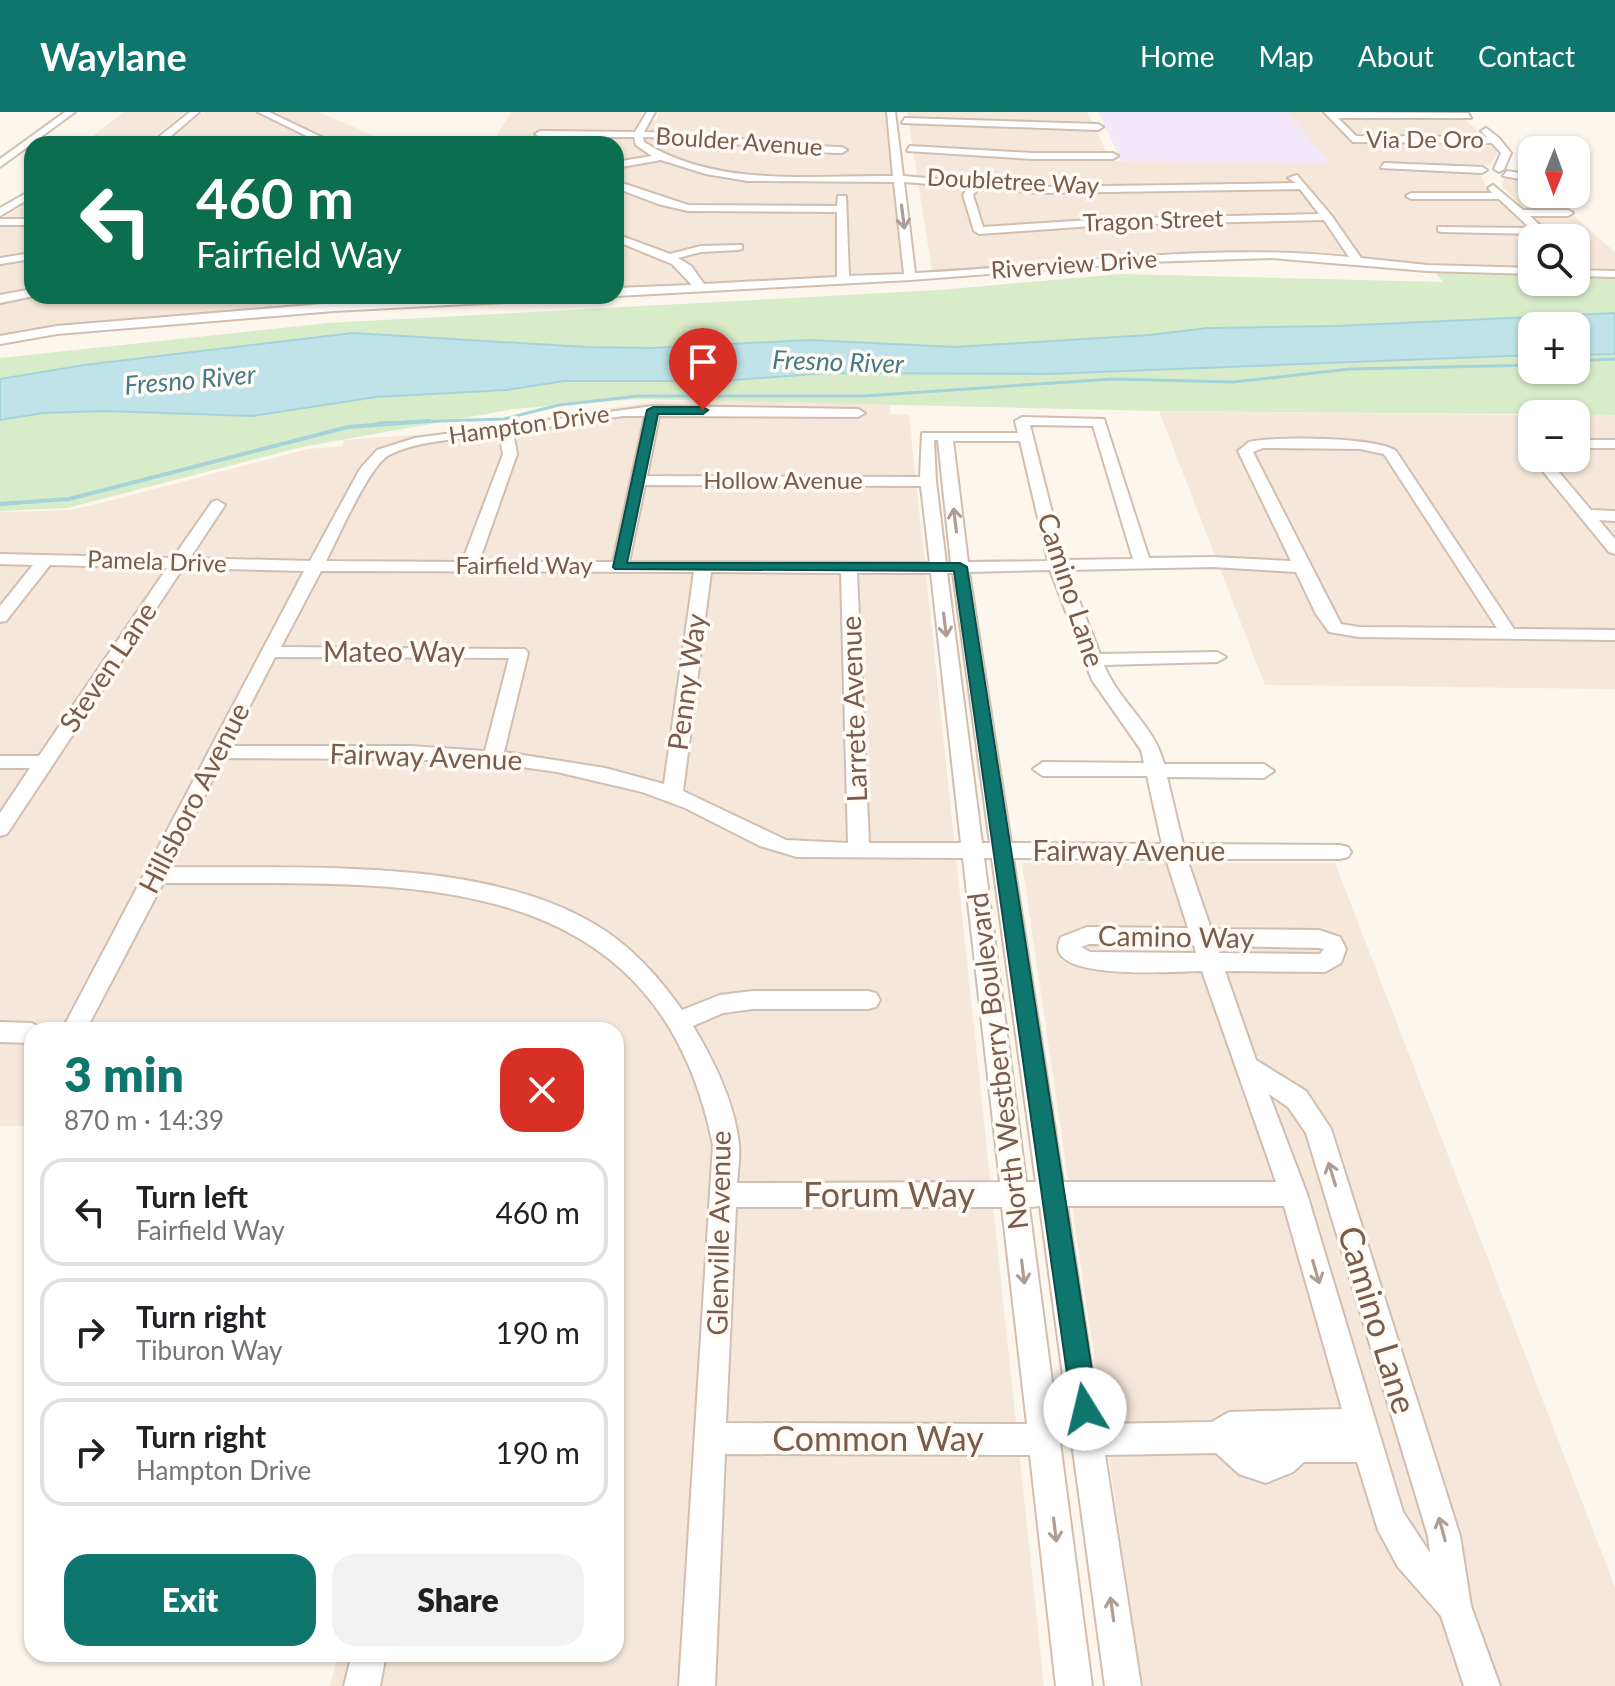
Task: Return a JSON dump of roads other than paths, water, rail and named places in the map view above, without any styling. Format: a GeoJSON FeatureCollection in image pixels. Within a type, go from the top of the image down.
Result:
{"type":"FeatureCollection","features":[{"type":"Feature","properties":{"kind":"street"},"geometry":{"type":"LineString","coordinates":[[38,136],[71,112]]}},
{"type":"Feature","properties":{"kind":"street"},"geometry":{"type":"LineString","coordinates":[[165,136],[195,112]]}},
{"type":"Feature","properties":{"kind":"street"},"geometry":{"type":"LineString","coordinates":[[262,112],[314,136]]}},
{"type":"Feature","properties":{"kind":"street"},"geometry":{"type":"LineString","coordinates":[[638,134],[651,112]]}},
{"type":"Feature","properties":{"kind":"street"},"geometry":{"type":"LineString","coordinates":[[891,112],[910,277]]}},
{"type":"Feature","properties":{"kind":"street"},"geometry":{"type":"LineString","coordinates":[[1329,113],[1466,114],[1506,153],[1492,186],[1532,224]]}},
{"type":"Feature","properties":{"kind":"street","name":"Via De Oro"},"geometry":{"type":"LineString","coordinates":[[1329,113],[1353,139],[1496,140]]}},
{"type":"Feature","properties":{"kind":"street"},"geometry":{"type":"LineString","coordinates":[[914,195],[904,116],[1100,131],[1092,114]]}},
{"type":"Feature","properties":{"kind":"street"},"geometry":{"type":"LineString","coordinates":[[736,141],[749,133]]}},
{"type":"Feature","properties":{"kind":"street","name":"Boulder Avenue"},"geometry":{"type":"LineString","coordinates":[[540,134],[696,135],[789,149],[842,150]]}},
{"type":"Feature","properties":{"kind":"street","name":"Doubletree Way"},"geometry":{"type":"LineString","coordinates":[[638,134],[639,143],[661,157],[725,176],[912,179],[1041,190],[1120,172],[1300,182],[1327,217]]}},
{"type":"Feature","properties":{"kind":"street"},"geometry":{"type":"LineString","coordinates":[[842,134],[843,280]]}},
{"type":"Feature","properties":{"kind":"street"},"geometry":{"type":"LineString","coordinates":[[1107,145],[1120,172]]}},
{"type":"Feature","properties":{"kind":"street"},"geometry":{"type":"LineString","coordinates":[[0,164],[24,146]]}},
{"type":"Feature","properties":{"kind":"street"},"geometry":{"type":"LineString","coordinates":[[910,149],[1032,156],[1120,172]]}},
{"type":"Feature","properties":{"kind":"street"},"geometry":{"type":"LineString","coordinates":[[624,164],[661,157]]}},
{"type":"Feature","properties":{"kind":"street"},"geometry":{"type":"LineString","coordinates":[[1384,166],[1482,170],[1518,176]]}},
{"type":"Feature","properties":{"kind":"street","name":"Tragon Street"},"geometry":{"type":"LineString","coordinates":[[978,183],[968,195],[979,231],[1120,221],[1327,217]]}},
{"type":"Feature","properties":{"kind":"street"},"geometry":{"type":"LineString","coordinates":[[624,187],[688,208],[841,209]]}},
{"type":"Feature","properties":{"kind":"street"},"geometry":{"type":"LineString","coordinates":[[1411,196],[1501,196]]}},
{"type":"Feature","properties":{"kind":"street"},"geometry":{"type":"LineString","coordinates":[[0,213],[24,198]]}},
{"type":"Feature","properties":{"kind":"street"},"geometry":{"type":"LineString","coordinates":[[1519,213],[1568,213]]}},
{"type":"Feature","properties":{"kind":"street"},"geometry":{"type":"LineString","coordinates":[[1327,217],[1354,253],[1356,261]]}},
{"type":"Feature","properties":{"kind":"street"},"geometry":{"type":"LineString","coordinates":[[0,222],[24,222]]}},
{"type":"Feature","properties":{"kind":"street"},"geometry":{"type":"LineString","coordinates":[[1442,229],[1518,233]]}},
{"type":"Feature","properties":{"kind":"street"},"geometry":{"type":"LineString","coordinates":[[624,242],[666,258],[694,275],[700,288]]}},
{"type":"Feature","properties":{"kind":"street"},"geometry":{"type":"LineString","coordinates":[[666,258],[701,249],[738,247]]}},
{"type":"Feature","properties":{"kind":"street","name":"Riverview Drive"},"geometry":{"type":"LineString","coordinates":[[624,292],[910,277],[1147,259],[1297,255],[1427,268],[1518,271]]}},
{"type":"Feature","properties":{"kind":"street"},"geometry":{"type":"LineString","coordinates":[[0,261],[24,257]]}},
{"type":"Feature","properties":{"kind":"street"},"geometry":{"type":"LineString","coordinates":[[923,263],[925,276]]}},
{"type":"Feature","properties":{"kind":"street"},"geometry":{"type":"LineString","coordinates":[[1590,271],[1615,274]]}},
{"type":"Feature","properties":{"kind":"street"},"geometry":{"type":"LineString","coordinates":[[0,299],[24,294]]}},
{"type":"Feature","properties":{"kind":"street"},"geometry":{"type":"LineString","coordinates":[[0,340],[57,330],[318,304]]}},
{"type":"Feature","properties":{"kind":"street"},"geometry":{"type":"LineString","coordinates":[[620,567],[653,410]]}},
{"type":"Feature","properties":{"kind":"street","name":"Hampton Drive"},"geometry":{"type":"LineString","coordinates":[[315,566],[367,469],[382,453],[415,442],[653,410],[858,413]]}},
{"type":"Feature","properties":{"kind":"street"},"geometry":{"type":"LineString","coordinates":[[936,436],[1099,422],[1143,564]]}},
{"type":"Feature","properties":{"kind":"street"},"geometry":{"type":"LineString","coordinates":[[469,566],[510,454],[511,445],[505,429]]}},
{"type":"Feature","properties":{"kind":"street","name":"Camino Lane"},"geometry":{"type":"LineString","coordinates":[[1024,429],[1057,566],[1093,660],[1101,680],[1151,749],[1173,852],[1209,963],[1294,1194],[1389,1519],[1410,1555],[1454,1606]]}},
{"type":"Feature","properties":{"kind":"street","name":"North Westberry Boulevard"},"geometry":{"type":"LineString","coordinates":[[936,436],[928,482],[950,568],[1002,850],[1123,1686]]}},
{"type":"Feature","properties":{"kind":"street","name":"North Westberry Boulevard"},"geometry":{"type":"LineString","coordinates":[[936,436],[950,568],[972,850],[1074,1686]]}},
{"type":"Feature","properties":{"kind":"street"},"geometry":{"type":"LineString","coordinates":[[1509,634],[1393,456],[1383,448],[1263,444],[1245,451],[1329,623],[1335,628],[1359,632],[1509,634],[1615,635]]}},
{"type":"Feature","properties":{"kind":"street"},"geometry":{"type":"LineString","coordinates":[[1590,444],[1615,444]]}},
{"type":"Feature","properties":{"kind":"street"},"geometry":{"type":"LineString","coordinates":[[1551,472],[1615,549]]}},
{"type":"Feature","properties":{"kind":"street","name":"Hollow Avenue"},"geometry":{"type":"LineString","coordinates":[[638,480],[928,482]]}},
{"type":"Feature","properties":{"kind":"street","name":"Steven Lane"},"geometry":{"type":"LineString","coordinates":[[0,829],[217,505]]}},
{"type":"Feature","properties":{"kind":"street"},"geometry":{"type":"LineString","coordinates":[[1587,515],[1615,516]]}},
{"type":"Feature","properties":{"kind":"street","name":"Pamela Drive"},"geometry":{"type":"LineString","coordinates":[[0,559],[315,566]]}},
{"type":"Feature","properties":{"kind":"street"},"geometry":{"type":"LineString","coordinates":[[0,617],[46,559]]}},
{"type":"Feature","properties":{"kind":"street","name":"Fairfield Way"},"geometry":{"type":"LineString","coordinates":[[315,566],[950,568],[1213,562],[1302,567]]}},
{"type":"Feature","properties":{"kind":"street","name":"Hillsboro Avenue"},"geometry":{"type":"LineString","coordinates":[[78,1022],[315,566]]}},
{"type":"Feature","properties":{"kind":"street","name":"Penny Way"},"geometry":{"type":"LineString","coordinates":[[672,796],[703,567]]}},
{"type":"Feature","properties":{"kind":"street","name":"Larrete Avenue"},"geometry":{"type":"LineString","coordinates":[[849,567],[859,850]]}},
{"type":"Feature","properties":{"kind":"street","name":"Mateo Way"},"geometry":{"type":"LineString","coordinates":[[269,652],[519,653],[493,757]]}},
{"type":"Feature","properties":{"kind":"street"},"geometry":{"type":"LineString","coordinates":[[1093,660],[1217,657]]}},
{"type":"Feature","properties":{"kind":"street","name":"Fairway Avenue"},"geometry":{"type":"LineString","coordinates":[[216,752],[457,753],[529,760],[607,775],[690,802],[757,839],[797,850],[1340,852]]}},
{"type":"Feature","properties":{"kind":"street"},"geometry":{"type":"LineString","coordinates":[[0,762],[44,762]]}},
{"type":"Feature","properties":{"kind":"street"},"geometry":{"type":"LineString","coordinates":[[1043,769],[1264,771]]}},
{"type":"Feature","properties":{"kind":"street","name":"Glenville Avenue"},"geometry":{"type":"LineString","coordinates":[[156,875],[433,884],[529,905],[574,923],[607,944],[656,991],[695,1046],[718,1103],[726,1145],[697,1686]]}},
{"type":"Feature","properties":{"kind":"street","name":"Camino Way"},"geometry":{"type":"LineString","coordinates":[[1087,935],[1319,939],[1332,943],[1335,949],[1333,957],[1325,963],[1209,963],[1086,961],[1070,952],[1069,943],[1087,935]]}},
{"type":"Feature","properties":{"kind":"street"},"geometry":{"type":"LineString","coordinates":[[678,1022],[720,1004],[868,1000]]}},
{"type":"Feature","properties":{"kind":"street"},"geometry":{"type":"LineString","coordinates":[[0,1032],[24,1033]]}},
{"type":"Feature","properties":{"kind":"street","name":"Camino Lane"},"geometry":{"type":"LineString","coordinates":[[1246,1066],[1297,1099],[1318,1129],[1444,1536],[1454,1606],[1482,1686]]}},
{"type":"Feature","properties":{"kind":"street","name":"Forum Way"},"geometry":{"type":"LineString","coordinates":[[724,1195],[1294,1194]]}},
{"type":"Feature","properties":{"kind":"street"},"geometry":{"type":"LineString","coordinates":[[1227,1442],[1229,1427],[1295,1436],[1363,1435]]}},
{"type":"Feature","properties":{"kind":"street"},"geometry":{"type":"LineString","coordinates":[[1089,1440],[1227,1442],[1248,1462],[1263,1468],[1282,1464],[1295,1436]]}},
{"type":"Feature","properties":{"kind":"street","name":"Common Way"},"geometry":{"type":"LineString","coordinates":[[711,1438],[1044,1440]]}},
{"type":"Feature","properties":{"kind":"street"},"geometry":{"type":"LineString","coordinates":[[362,1686],[367,1662]]}},
{"type":"Feature","properties":{"kind":"water"},"geometry":{"type":"Polygon","coordinates":[[[1615,313],[1615,354],[1590,355],[1590,314],[1615,313]]]}},
{"type":"Feature","properties":{"kind":"water","name":"Fresno River"},"geometry":{"type":"Polygon","coordinates":[[[1518,318],[1518,356],[1047,374],[828,373],[720,381],[564,381],[507,390],[376,397],[252,416],[105,411],[43,413],[0,420],[0,379],[84,365],[353,333],[586,347],[652,348],[810,340],[955,347],[1149,335],[1208,328],[1518,318]]]}},
{"type":"Feature","properties":{"kind":"waterway"},"geometry":{"type":"LineString","coordinates":[[1590,360],[1615,359]]}},
{"type":"Feature","properties":{"kind":"waterway"},"geometry":{"type":"LineString","coordinates":[[420,422],[504,419],[559,405],[638,396],[864,396],[1112,379],[1233,382],[1350,369],[1518,365]]}},
{"type":"Feature","properties":{"kind":"waterway"},"geometry":{"type":"LineString","coordinates":[[420,422],[429,421]]}},
{"type":"Feature","properties":{"kind":"waterway"},"geometry":{"type":"LineString","coordinates":[[0,504],[69,499],[348,427],[420,422]]}},
{"type":"Feature","properties":{"kind":"waterway"},"geometry":{"type":"LineString","coordinates":[[378,423],[420,422]]}}]}
